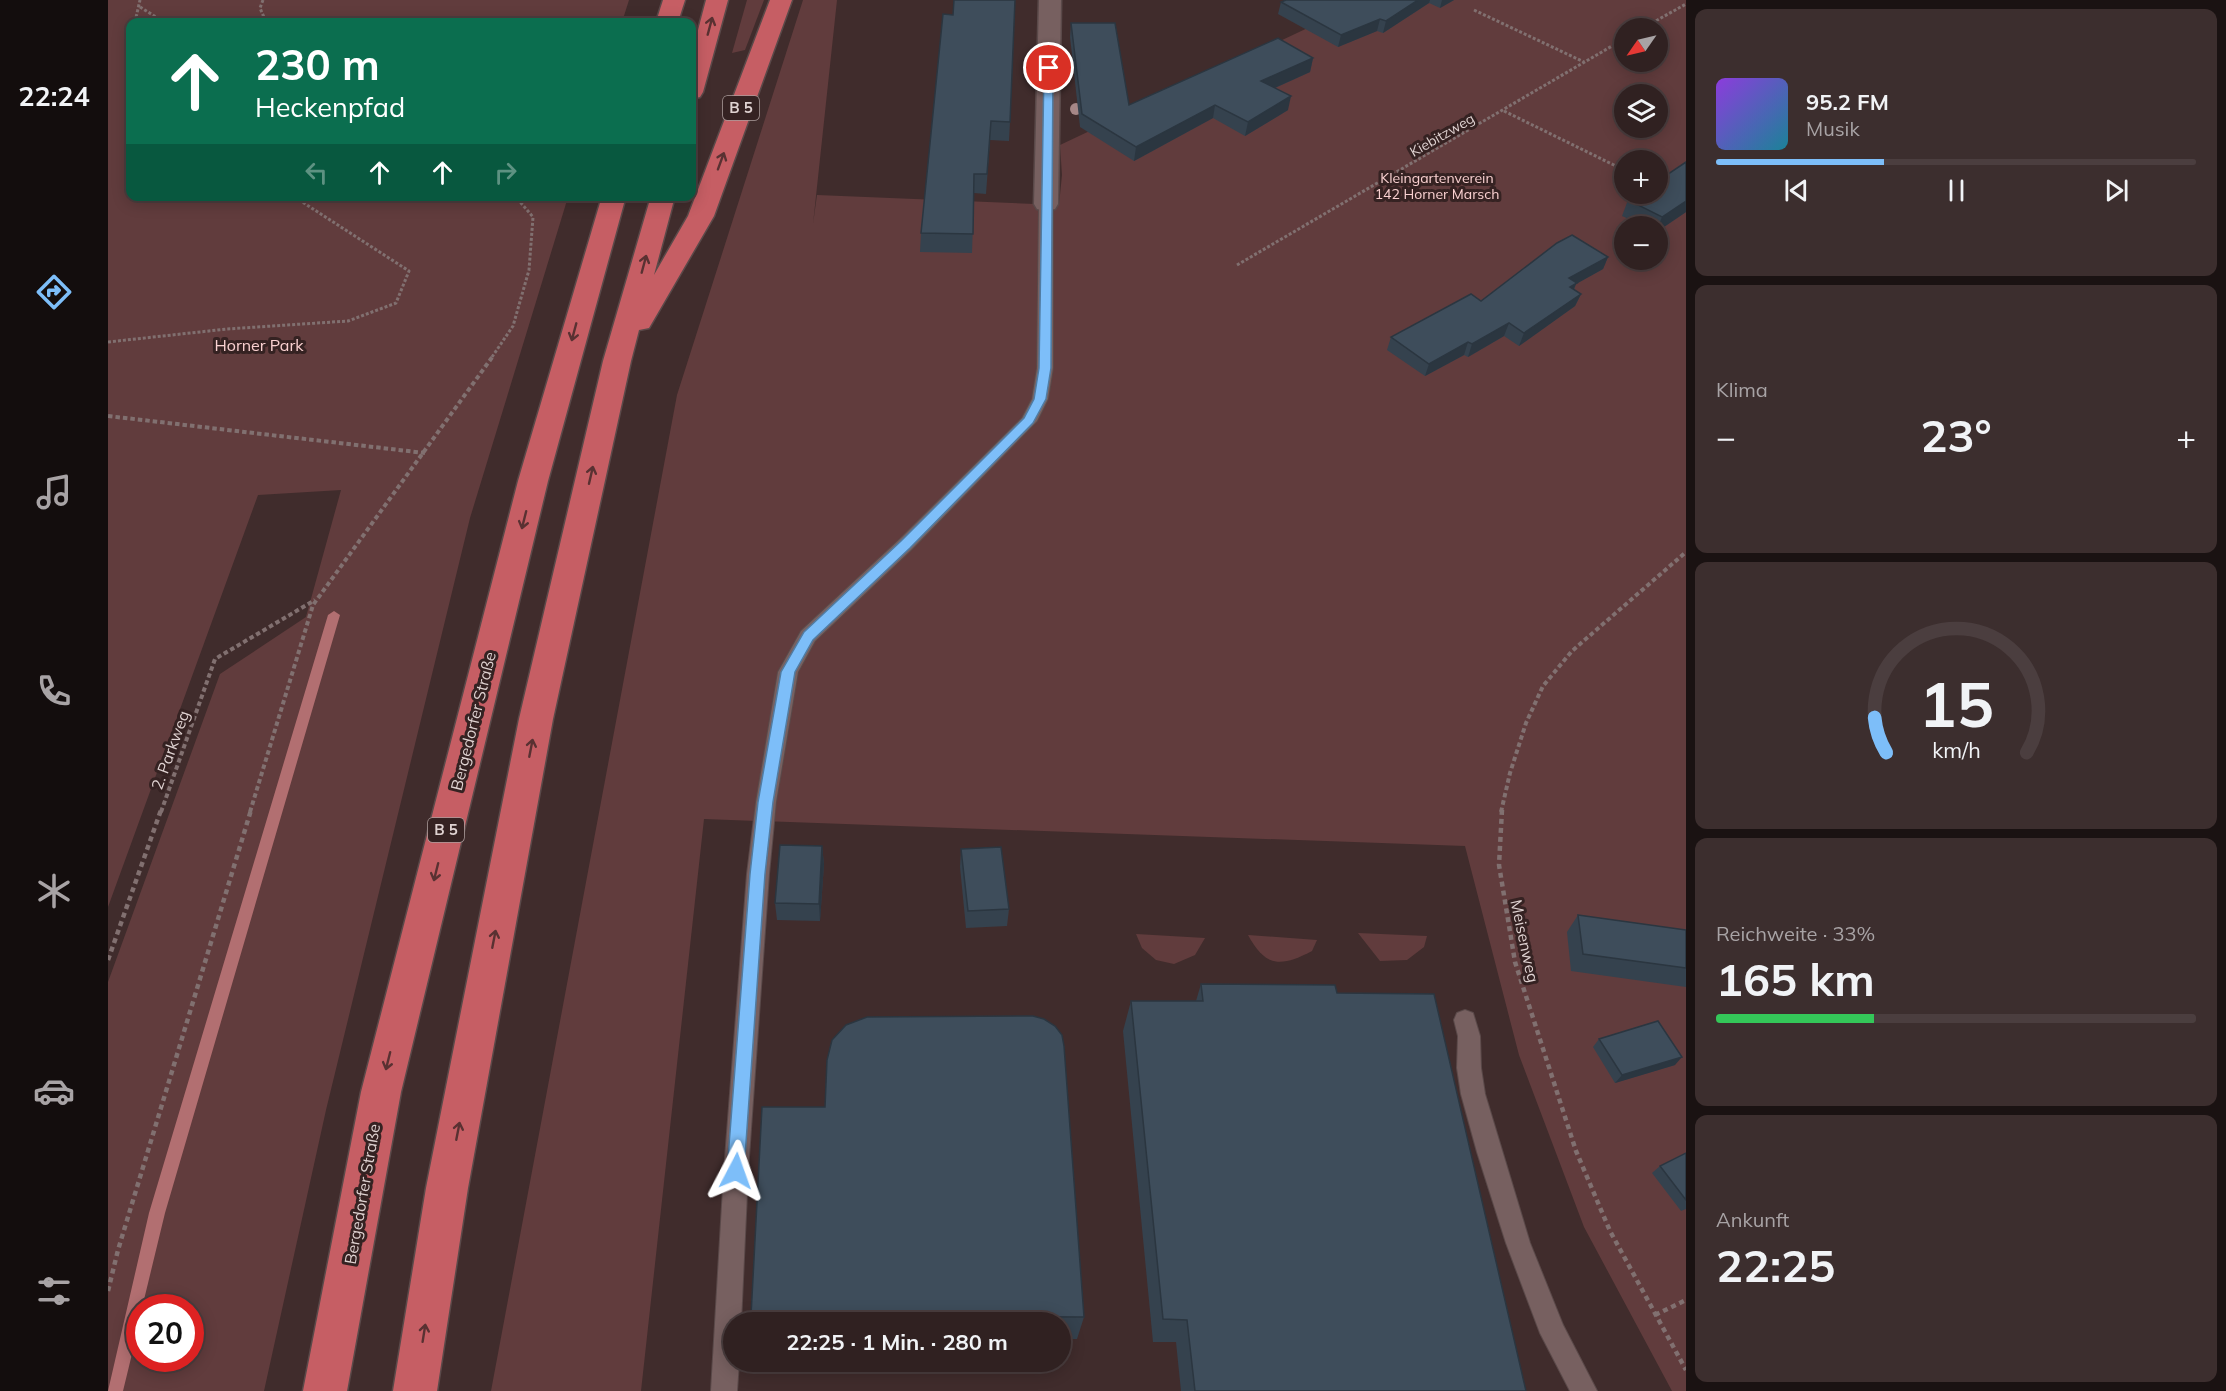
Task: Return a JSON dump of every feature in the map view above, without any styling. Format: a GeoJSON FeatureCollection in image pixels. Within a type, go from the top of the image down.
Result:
{"type":"FeatureCollection","features":[{"type":"Feature","properties":{"kind":"highway"},"geometry":{"type":"LineString","coordinates":[[668,18],[674,0]]}},
{"type":"Feature","properties":{"kind":"highway"},"geometry":{"type":"LineString","coordinates":[[696,77],[717,0]]}},
{"type":"Feature","properties":{"kind":"highway","name":"B 5"},"geometry":{"type":"LineString","coordinates":[[617,361],[701,216],[781,0]]}},
{"type":"Feature","properties":{"kind":"highway","name":"Bergedorfer Straße"},"geometry":{"type":"LineString","coordinates":[[326,1391],[381,1092],[533,481],[613,201]]}},
{"type":"Feature","properties":{"kind":"highway","name":"B 5"},"geometry":{"type":"LineString","coordinates":[[415,1391],[447,1188],[536,719],[617,361],[662,201]]}},
{"type":"Feature","properties":{"kind":"street"},"geometry":{"type":"LineString","coordinates":[[1046,204],[1050,0]]}},
{"type":"Feature","properties":{"kind":"lane"},"geometry":{"type":"LineString","coordinates":[[724,1391],[736,1171],[758,874],[766,802],[788,672],[808,636],[906,544],[1029,421],[1040,399],[1045,368],[1046,204]]}},
{"type":"Feature","properties":{"kind":"lane"},"geometry":{"type":"LineString","coordinates":[[1465,1020],[1469,1036],[1469,1068],[1473,1094],[1503,1197],[1553,1333],[1584,1391]]}},
{"type":"Feature","properties":{"kind":"path"},"geometry":{"type":"LineString","coordinates":[[136,18],[140,0]]}},
{"type":"Feature","properties":{"kind":"path"},"geometry":{"type":"LineString","coordinates":[[263,0],[260,8],[264,18]]}},
{"type":"Feature","properties":{"kind":"path"},"geometry":{"type":"LineString","coordinates":[[1661,18],[1686,4]]}},
{"type":"Feature","properties":{"kind":"path"},"geometry":{"type":"LineString","coordinates":[[140,7],[158,18]]}},
{"type":"Feature","properties":{"kind":"path"},"geometry":{"type":"LineString","coordinates":[[1474,10],[1585,62]]}},
{"type":"Feature","properties":{"kind":"path","name":"Kiebitzweg"},"geometry":{"type":"LineString","coordinates":[[1237,265],[1614,45]]}},
{"type":"Feature","properties":{"kind":"path"},"geometry":{"type":"LineString","coordinates":[[1504,111],[1614,165]]}},
{"type":"Feature","properties":{"kind":"path"},"geometry":{"type":"LineString","coordinates":[[108,342],[227,329],[348,321],[396,303],[409,271],[301,201]]}},
{"type":"Feature","properties":{"kind":"path"},"geometry":{"type":"LineString","coordinates":[[108,1291],[128,1216],[316,599],[426,453],[513,326],[529,270],[533,217],[519,201]]}},
{"type":"Feature","properties":{"kind":"path"},"geometry":{"type":"LineString","coordinates":[[108,416],[426,453]]}},
{"type":"Feature","properties":{"kind":"path","name":"Meisenweg"},"geometry":{"type":"LineString","coordinates":[[1686,552],[1572,651],[1543,686],[1526,723],[1510,772],[1499,834],[1499,865],[1515,962],[1576,1151],[1610,1231],[1686,1370]]}},
{"type":"Feature","properties":{"kind":"path","name":"2. Parkweg"},"geometry":{"type":"LineString","coordinates":[[108,960],[215,659],[316,599]]}},
{"type":"Feature","properties":{"kind":"path"},"geometry":{"type":"LineString","coordinates":[[1655,1315],[1686,1300]]}},
{"type":"Feature","properties":{"kind":"green space","name":"Horner Park"},"geometry":{"type":"Polygon","coordinates":[[[108,0],[629,0],[623,18],[126,18],[126,201],[567,201],[470,518],[326,1110],[264,1391],[108,1391],[108,982],[220,674],[306,617],[341,490],[258,495],[108,907],[108,0]]]}},
{"type":"Feature","properties":{"kind":"green space"},"geometry":{"type":"Polygon","coordinates":[[[747,0],[764,0],[745,50],[732,53],[747,0]]]}},
{"type":"Feature","properties":{"kind":"green space","name":"Kleingartenverein 142 Horner Marsch"},"geometry":{"type":"Polygon","coordinates":[[[803,0],[837,0],[813,224],[817,195],[1059,205],[1062,175],[1060,145],[1367,0],[1686,0],[1686,1391],[1672,1391],[1584,1227],[1519,1055],[1465,846],[704,819],[641,1391],[491,1391],[677,395],[803,0]]]}},
{"type":"Feature","properties":{"kind":"green space"},"geometry":{"type":"Polygon","coordinates":[[[1358,933],[1427,936],[1424,947],[1407,960],[1380,961],[1358,933]]]}},
{"type":"Feature","properties":{"kind":"green space"},"geometry":{"type":"Polygon","coordinates":[[[1136,934],[1205,938],[1195,955],[1174,964],[1156,960],[1142,948],[1136,934]]]}},
{"type":"Feature","properties":{"kind":"green space"},"geometry":{"type":"Polygon","coordinates":[[[1248,935],[1317,940],[1312,951],[1283,962],[1268,959],[1261,954],[1248,935]]]}},
{"type":"Feature","properties":{"kind":"building"},"geometry":{"type":"Polygon","coordinates":[[[954,0],[1015,0],[1010,122],[991,121],[987,174],[974,174],[973,234],[921,233],[943,14],[953,15],[954,0]]]}},
{"type":"Feature","properties":{"kind":"building"},"geometry":{"type":"Polygon","coordinates":[[[1286,0],[1418,0],[1386,21],[1380,19],[1341,35],[1281,2],[1286,0]]]}},
{"type":"Feature","properties":{"kind":"building"},"geometry":{"type":"Polygon","coordinates":[[[1071,23],[1115,23],[1129,105],[1278,38],[1313,58],[1261,81],[1291,96],[1248,122],[1215,105],[1136,147],[1082,114],[1071,23]]]}},
{"type":"Feature","properties":{"kind":"building"},"geometry":{"type":"Polygon","coordinates":[[[1686,162],[1686,201],[1664,216],[1636,204],[1668,204],[1668,174],[1686,162]]]}},
{"type":"Feature","properties":{"kind":"building"},"geometry":{"type":"Polygon","coordinates":[[[1572,235],[1608,257],[1569,278],[1577,283],[1570,287],[1581,294],[1524,333],[1509,323],[1472,344],[1468,342],[1429,364],[1391,337],[1471,294],[1481,301],[1557,243],[1572,235]]]}},
{"type":"Feature","properties":{"kind":"building"},"geometry":{"type":"Polygon","coordinates":[[[780,845],[822,846],[819,904],[775,903],[780,845]]]}},
{"type":"Feature","properties":{"kind":"building"},"geometry":{"type":"Polygon","coordinates":[[[1001,847],[1009,909],[968,911],[961,849],[1001,847]]]}},
{"type":"Feature","properties":{"kind":"building"},"geometry":{"type":"Polygon","coordinates":[[[1578,915],[1686,930],[1686,968],[1583,954],[1578,915]]]}},
{"type":"Feature","properties":{"kind":"building"},"geometry":{"type":"Polygon","coordinates":[[[1201,984],[1335,985],[1337,993],[1434,994],[1526,1391],[1195,1391],[1187,1320],[1163,1319],[1131,1001],[1203,1001],[1201,984]]]}},
{"type":"Feature","properties":{"kind":"building"},"geometry":{"type":"Polygon","coordinates":[[[1033,1016],[1044,1019],[1055,1026],[1062,1035],[1084,1317],[1071,1317],[1071,1312],[751,1312],[762,1107],[825,1107],[827,1060],[832,1040],[846,1025],[867,1017],[1033,1016]]]}},
{"type":"Feature","properties":{"kind":"building"},"geometry":{"type":"Polygon","coordinates":[[[1658,1021],[1682,1057],[1622,1075],[1599,1039],[1658,1021]]]}},
{"type":"Feature","properties":{"kind":"building"},"geometry":{"type":"Polygon","coordinates":[[[1686,1153],[1686,1200],[1660,1166],[1686,1153]]]}},
{"type":"Feature","properties":{"kind":"waterway"},"geometry":{"type":"LineString","coordinates":[[115,1391],[157,1213],[334,615]]}},
{"type":"Feature","properties":{"kind":"route"},"geometry":{"type":"LineString","coordinates":[[736,1171],[758,874],[766,802],[788,672],[808,636],[906,544],[1029,421],[1040,399],[1045,368],[1049,68]]}}]}
